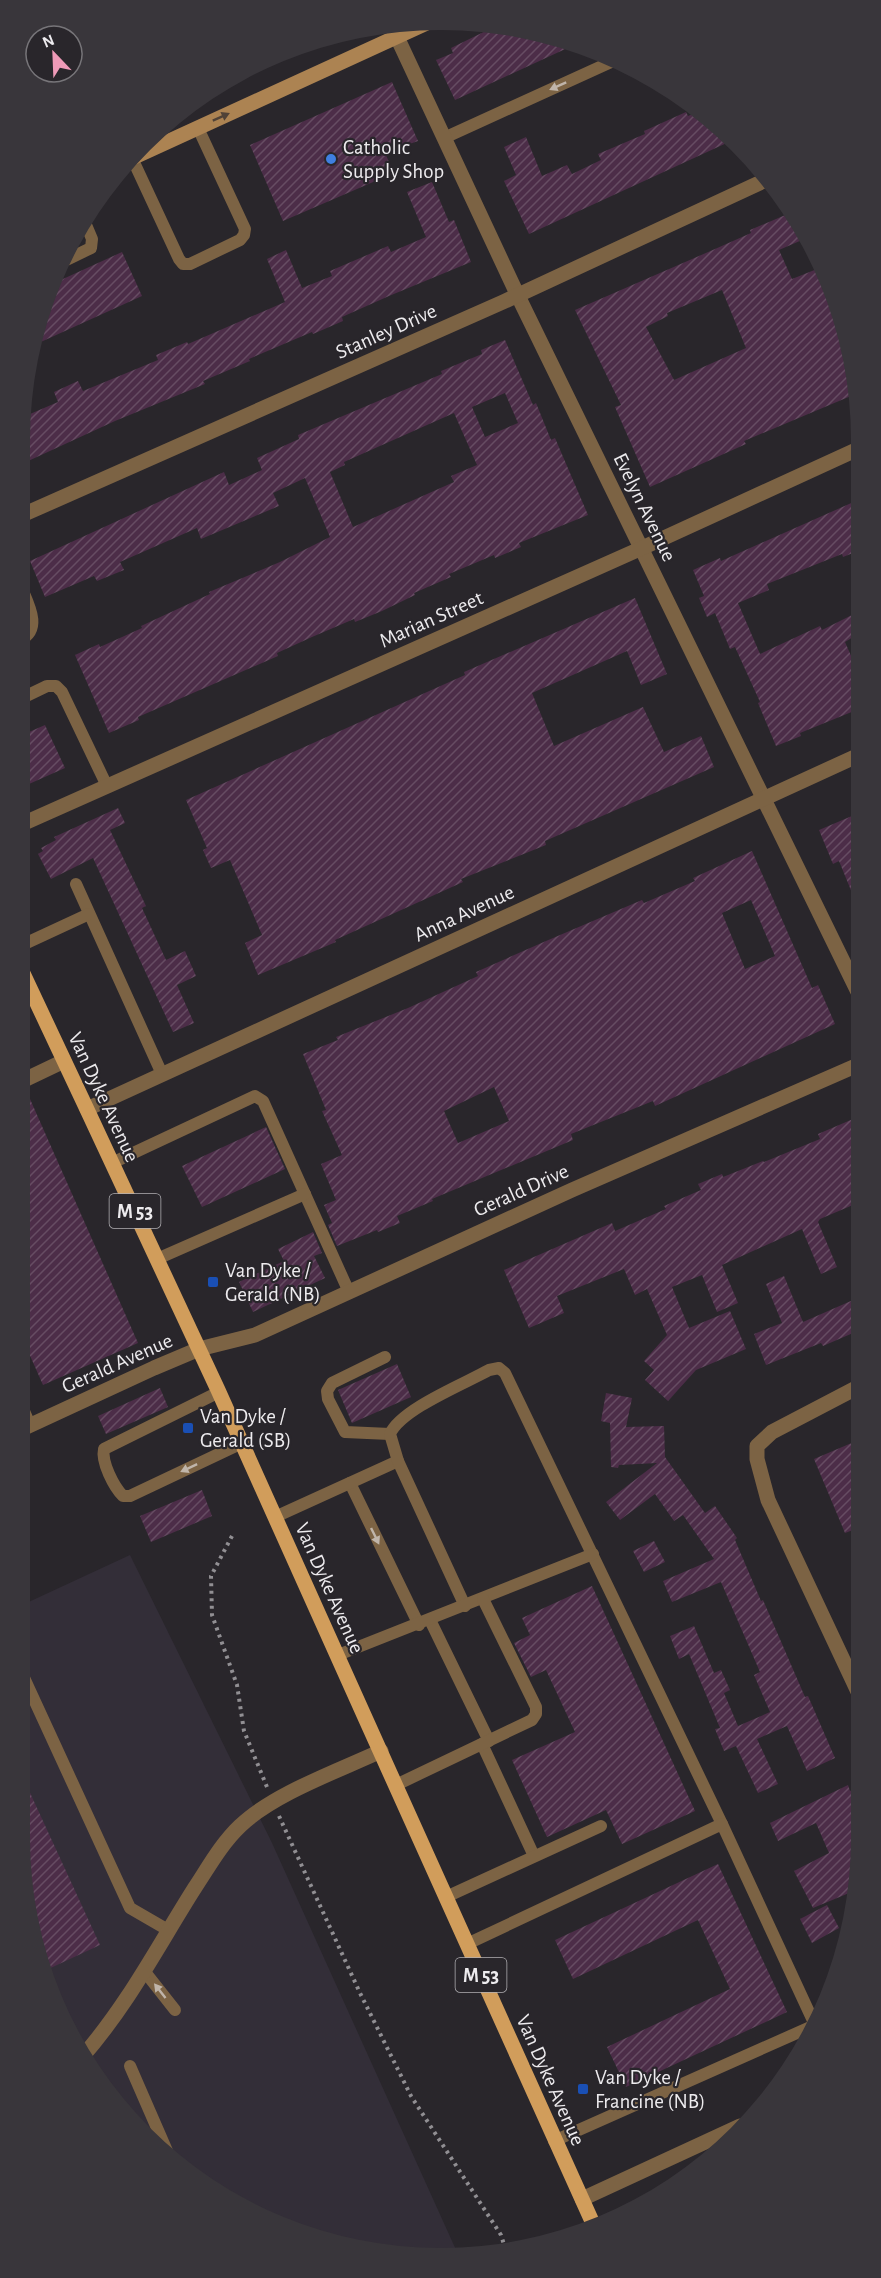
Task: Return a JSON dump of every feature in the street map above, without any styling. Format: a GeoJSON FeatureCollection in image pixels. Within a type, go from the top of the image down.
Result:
{"type":"FeatureCollection","features":[{"type":"Feature","properties":{"kind":"main road"},"geometry":{"type":"LineString","coordinates":[[150,150],[408,32]]}},
{"type":"Feature","properties":{"kind":"main road"},"geometry":{"type":"LineString","coordinates":[[397,37],[399,33]]}},
{"type":"Feature","properties":{"kind":"main road","name":"Van Dyke Avenue"},"geometry":{"type":"LineString","coordinates":[[30,988],[219,1392],[591,2219]]}},
{"type":"Feature","properties":{"kind":"street","name":"Evelyn Avenue"},"geometry":{"type":"LineString","coordinates":[[397,37],[518,296],[851,977]]}},
{"type":"Feature","properties":{"kind":"street","name":"Stanley Drive"},"geometry":{"type":"LineString","coordinates":[[30,512],[518,296],[760,183]]}},
{"type":"Feature","properties":{"kind":"street","name":"Marian Street"},"geometry":{"type":"LineString","coordinates":[[30,821],[642,548],[851,452]]}},
{"type":"Feature","properties":{"kind":"street","name":"Anna Avenue"},"geometry":{"type":"LineString","coordinates":[[87,1109],[851,759]]}},
{"type":"Feature","properties":{"kind":"street"},"geometry":{"type":"LineString","coordinates":[[30,1077],[64,1061]]}},
{"type":"Feature","properties":{"kind":"street","name":"Gerald Drive"},"geometry":{"type":"LineString","coordinates":[[199,1349],[255,1335],[572,1190],[851,1068]]}},
{"type":"Feature","properties":{"kind":"street","name":"Gerald Avenue"},"geometry":{"type":"LineString","coordinates":[[30,1426],[199,1349]]}},
{"type":"Feature","properties":{"kind":"street"},"geometry":{"type":"LineString","coordinates":[[851,1391],[772,1432],[757,1446],[757,1459],[768,1500],[851,1677]]}},
{"type":"Feature","properties":{"kind":"street"},"geometry":{"type":"LineString","coordinates":[[89,2049],[145,1972],[168,1930],[221,1848],[241,1826],[273,1802],[381,1751]]}},
{"type":"Feature","properties":{"kind":"street"},"geometry":{"type":"LineString","coordinates":[[582,2199],[726,2132]]}},
{"type":"Feature","properties":{"kind":"lane"},"geometry":{"type":"LineString","coordinates":[[444,138],[606,64]]}},
{"type":"Feature","properties":{"kind":"lane"},"geometry":{"type":"LineString","coordinates":[[135,167],[183,264],[190,264],[240,240],[245,229],[198,128]]}},
{"type":"Feature","properties":{"kind":"lane"},"geometry":{"type":"LineString","coordinates":[[73,257],[91,248],[92,239],[88,230]]}},
{"type":"Feature","properties":{"kind":"lane"},"geometry":{"type":"LineString","coordinates":[[30,611],[33,627],[30,632]]}},
{"type":"Feature","properties":{"kind":"lane"},"geometry":{"type":"LineString","coordinates":[[30,695],[47,687],[56,686],[62,692],[107,786]]}},
{"type":"Feature","properties":{"kind":"lane"},"geometry":{"type":"LineString","coordinates":[[76,884],[162,1074]]}},
{"type":"Feature","properties":{"kind":"lane"},"geometry":{"type":"LineString","coordinates":[[30,941],[89,914]]}},
{"type":"Feature","properties":{"kind":"lane"},"geometry":{"type":"LineString","coordinates":[[112,1162],[255,1096],[263,1101],[349,1292]]}},
{"type":"Feature","properties":{"kind":"lane"},"geometry":{"type":"LineString","coordinates":[[157,1259],[305,1194]]}},
{"type":"Feature","properties":{"kind":"lane"},"geometry":{"type":"LineString","coordinates":[[385,1357],[332,1383],[327,1390],[328,1399],[345,1432],[390,1434]]}},
{"type":"Feature","properties":{"kind":"lane"},"geometry":{"type":"LineString","coordinates":[[390,1434],[397,1424],[419,1407],[489,1370],[499,1368],[505,1373],[722,1824],[810,2016]]}},
{"type":"Feature","properties":{"kind":"lane"},"geometry":{"type":"LineString","coordinates":[[219,1392],[104,1449],[102,1456],[117,1491],[123,1496],[130,1496],[242,1443]]}},
{"type":"Feature","properties":{"kind":"lane"},"geometry":{"type":"LineString","coordinates":[[390,1434],[398,1461],[465,1606]]}},
{"type":"Feature","properties":{"kind":"lane"},"geometry":{"type":"LineString","coordinates":[[275,1517],[398,1461]]}},
{"type":"Feature","properties":{"kind":"lane"},"geometry":{"type":"LineString","coordinates":[[350,1483],[485,1742],[534,1856]]}},
{"type":"Feature","properties":{"kind":"lane"},"geometry":{"type":"LineString","coordinates":[[338,1655],[593,1554]]}},
{"type":"Feature","properties":{"kind":"lane"},"geometry":{"type":"LineString","coordinates":[[396,1785],[532,1720],[536,1714],[536,1707],[483,1599]]}},
{"type":"Feature","properties":{"kind":"lane"},"geometry":{"type":"LineString","coordinates":[[30,1692],[130,1908],[168,1930]]}},
{"type":"Feature","properties":{"kind":"lane"},"geometry":{"type":"LineString","coordinates":[[467,1944],[722,1824]]}},
{"type":"Feature","properties":{"kind":"lane"},"geometry":{"type":"LineString","coordinates":[[446,1897],[601,1826]]}},
{"type":"Feature","properties":{"kind":"lane"},"geometry":{"type":"LineString","coordinates":[[145,1972],[176,2010]]}},
{"type":"Feature","properties":{"kind":"lane"},"geometry":{"type":"LineString","coordinates":[[554,2141],[802,2032]]}},
{"type":"Feature","properties":{"kind":"lane"},"geometry":{"type":"LineString","coordinates":[[130,2066],[161,2138]]}},
{"type":"Feature","properties":{"kind":"path"},"geometry":{"type":"LineString","coordinates":[[232,1536],[211,1576],[212,1615],[237,1685],[244,1731],[273,1802],[360,1993],[411,2096],[501,2235],[503,2243]]}},
{"type":"Feature","properties":{"kind":"shaded area"},"geometry":{"type":"Polygon","coordinates":[[[130,1555],[272,1843],[455,2247],[414,2247],[360,2240],[309,2226],[259,2206],[212,2179],[170,2146],[132,2108],[99,2066],[61,1995],[38,1918],[30,1838],[30,1601],[130,1555]]]}},
{"type":"Feature","properties":{"kind":"building"},"geometry":{"type":"Polygon","coordinates":[[[482,33],[521,38],[564,50],[455,100],[436,60],[453,53],[451,48],[482,33]]]}},
{"type":"Feature","properties":{"kind":"building"},"geometry":{"type":"Polygon","coordinates":[[[392,82],[418,141],[385,153],[394,173],[283,221],[250,145],[392,82]]]}},
{"type":"Feature","properties":{"kind":"building"},"geometry":{"type":"Polygon","coordinates":[[[686,112],[724,144],[529,234],[504,181],[516,175],[504,147],[526,137],[542,176],[567,165],[572,174],[601,160],[598,154],[645,134],[644,131],[686,112]]]}},
{"type":"Feature","properties":{"kind":"building"},"geometry":{"type":"Polygon","coordinates":[[[432,182],[449,222],[454,220],[471,262],[342,317],[343,321],[249,359],[250,361],[203,381],[205,384],[115,421],[30,460],[31,414],[58,402],[54,392],[78,381],[83,391],[158,360],[156,355],[187,342],[188,344],[285,302],[267,259],[286,250],[302,288],[332,276],[330,271],[388,246],[391,252],[426,237],[407,192],[432,182]]]}},
{"type":"Feature","properties":{"kind":"building"},"geometry":{"type":"Polygon","coordinates":[[[784,215],[796,235],[799,241],[779,250],[792,279],[814,270],[837,334],[848,397],[744,441],[746,444],[650,487],[615,407],[621,405],[575,310],[751,233],[750,230],[784,215]],[[722,290],[667,313],[668,316],[646,327],[674,380],[746,348],[722,290]]]}},
{"type":"Feature","properties":{"kind":"building"},"geometry":{"type":"Polygon","coordinates":[[[122,252],[142,296],[42,341],[63,279],[122,252]]]}},
{"type":"Feature","properties":{"kind":"building"},"geometry":{"type":"Polygon","coordinates":[[[505,340],[533,405],[536,403],[551,440],[555,438],[588,515],[519,543],[521,547],[495,558],[494,555],[449,574],[451,577],[414,593],[415,595],[382,611],[355,622],[354,619],[312,637],[277,653],[278,656],[138,717],[139,720],[109,733],[75,655],[99,644],[100,647],[142,628],[141,626],[210,594],[209,592],[280,562],[330,537],[305,478],[273,493],[279,506],[201,539],[197,528],[120,562],[124,570],[97,581],[94,576],[45,597],[30,561],[224,472],[229,485],[262,470],[257,458],[299,439],[298,435],[442,374],[441,371],[482,354],[481,350],[505,340]],[[505,393],[472,407],[485,437],[518,423],[505,393]],[[454,413],[344,462],[345,465],[330,472],[353,527],[454,482],[451,476],[477,465],[454,413]]]}},
{"type":"Feature","properties":{"kind":"building"},"geometry":{"type":"Polygon","coordinates":[[[851,503],[851,554],[843,557],[842,554],[767,584],[769,590],[738,603],[760,654],[820,626],[822,630],[851,616],[851,638],[845,642],[851,656],[851,712],[800,733],[801,736],[776,746],[758,703],[760,702],[735,647],[730,649],[715,613],[707,617],[699,598],[704,596],[693,570],[720,558],[721,561],[851,503]]]}},
{"type":"Feature","properties":{"kind":"building"},"geometry":{"type":"Polygon","coordinates":[[[635,598],[667,674],[641,685],[627,651],[532,693],[554,746],[643,707],[664,752],[701,736],[714,767],[545,841],[546,845],[461,879],[463,882],[335,940],[336,942],[258,975],[245,943],[262,935],[230,860],[211,868],[203,850],[207,848],[186,800],[465,675],[464,672],[635,598]]]}},
{"type":"Feature","properties":{"kind":"building"},"geometry":{"type":"Polygon","coordinates":[[[45,725],[65,768],[30,784],[30,732],[45,725]]]}},
{"type":"Feature","properties":{"kind":"building"},"geometry":{"type":"Polygon","coordinates":[[[118,808],[125,823],[110,830],[146,906],[142,908],[166,960],[185,951],[196,976],[177,985],[194,1023],[173,1032],[93,858],[51,879],[38,854],[43,851],[41,848],[56,840],[54,837],[118,808]]]}},
{"type":"Feature","properties":{"kind":"building"},"geometry":{"type":"Polygon","coordinates":[[[851,816],[851,890],[839,861],[833,864],[819,830],[851,816]]]}},
{"type":"Feature","properties":{"kind":"building"},"geometry":{"type":"Polygon","coordinates":[[[752,851],[812,988],[818,985],[835,1024],[655,1106],[653,1101],[571,1134],[573,1140],[397,1216],[400,1223],[337,1246],[328,1225],[332,1223],[324,1205],[336,1200],[321,1164],[342,1155],[322,1111],[326,1110],[303,1054],[338,1040],[336,1037],[478,976],[476,972],[546,941],[642,900],[644,903],[695,881],[693,878],[752,851]],[[751,900],[722,913],[745,969],[775,956],[751,900]],[[494,1087],[444,1111],[458,1143],[509,1121],[494,1087]]]}},
{"type":"Feature","properties":{"kind":"building"},"geometry":{"type":"Polygon","coordinates":[[[30,1099],[138,1343],[43,1385],[30,1356],[30,1099]]]}},
{"type":"Feature","properties":{"kind":"building"},"geometry":{"type":"Polygon","coordinates":[[[851,1120],[851,1206],[820,1219],[818,1222],[837,1267],[821,1274],[802,1229],[722,1265],[738,1303],[717,1312],[702,1275],[672,1287],[689,1328],[730,1311],[746,1349],[696,1370],[668,1401],[645,1380],[654,1370],[644,1361],[667,1335],[647,1289],[635,1295],[624,1269],[557,1296],[564,1313],[529,1328],[504,1270],[612,1223],[615,1231],[666,1209],[664,1206],[701,1190],[698,1184],[722,1174],[723,1177],[764,1162],[820,1139],[818,1134],[851,1120]]]}},
{"type":"Feature","properties":{"kind":"building"},"geometry":{"type":"Polygon","coordinates":[[[266,1127],[285,1169],[202,1207],[182,1166],[266,1127]]]}},
{"type":"Feature","properties":{"kind":"building"},"geometry":{"type":"Polygon","coordinates":[[[313,1232],[322,1253],[314,1256],[325,1278],[253,1312],[239,1282],[284,1261],[278,1249],[313,1232]]]}},
{"type":"Feature","properties":{"kind":"building"},"geometry":{"type":"Polygon","coordinates":[[[784,1276],[803,1322],[851,1301],[851,1334],[766,1365],[754,1334],[782,1323],[766,1284],[784,1276]]]}},
{"type":"Feature","properties":{"kind":"building"},"geometry":{"type":"Polygon","coordinates":[[[397,1364],[411,1397],[352,1423],[338,1390],[397,1364]]]}},
{"type":"Feature","properties":{"kind":"building"},"geometry":{"type":"Polygon","coordinates":[[[160,1388],[168,1407],[106,1434],[98,1416],[160,1388]]]}},
{"type":"Feature","properties":{"kind":"building"},"geometry":{"type":"Polygon","coordinates":[[[606,1393],[632,1398],[626,1427],[664,1426],[665,1457],[705,1513],[715,1506],[737,1538],[735,1540],[761,1601],[763,1600],[805,1697],[808,1696],[835,1758],[807,1771],[787,1726],[757,1739],[778,1784],[758,1793],[736,1746],[724,1751],[715,1729],[720,1728],[689,1654],[679,1659],[670,1636],[694,1626],[714,1673],[721,1670],[730,1690],[724,1693],[738,1726],[770,1712],[754,1675],[760,1672],[721,1582],[672,1602],[663,1581],[714,1559],[683,1515],[674,1521],[655,1494],[620,1520],[606,1502],[657,1463],[611,1467],[610,1423],[601,1421],[606,1393]]]}},
{"type":"Feature","properties":{"kind":"building"},"geometry":{"type":"Polygon","coordinates":[[[851,1443],[851,1531],[845,1533],[814,1459],[851,1443]]]}},
{"type":"Feature","properties":{"kind":"building"},"geometry":{"type":"Polygon","coordinates":[[[202,1490],[212,1516],[151,1542],[140,1516],[202,1490]]]}},
{"type":"Feature","properties":{"kind":"building"},"geometry":{"type":"Polygon","coordinates":[[[654,1541],[665,1562],[644,1572],[633,1551],[654,1541]]]}},
{"type":"Feature","properties":{"kind":"building"},"geometry":{"type":"Polygon","coordinates":[[[592,1586],[695,1811],[622,1844],[606,1810],[547,1837],[512,1760],[575,1732],[546,1670],[531,1677],[514,1643],[530,1635],[522,1618],[592,1586]]]}},
{"type":"Feature","properties":{"kind":"building"},"geometry":{"type":"Polygon","coordinates":[[[848,1785],[851,1790],[851,1838],[847,1894],[813,1908],[794,1871],[829,1853],[816,1823],[778,1841],[770,1823],[848,1785]]]}},
{"type":"Feature","properties":{"kind":"building"},"geometry":{"type":"Polygon","coordinates":[[[30,1793],[100,1945],[52,1968],[38,1918],[34,1891],[31,1864],[30,1793]]]}},
{"type":"Feature","properties":{"kind":"building"},"geometry":{"type":"Polygon","coordinates":[[[718,1864],[787,2012],[626,2087],[607,2047],[730,1989],[698,1920],[573,1979],[555,1940],[718,1864]]]}},
{"type":"Feature","properties":{"kind":"building"},"geometry":{"type":"Polygon","coordinates":[[[827,1905],[839,1928],[812,1943],[800,1919],[827,1905]]]}},
{"type":"Feature","properties":{"kind":"place","name":"Catholic Supply Shop"},"geometry":{"type":"Point","coordinates":[331,159]}},
{"type":"Feature","properties":{"kind":"place","name":"Van Dyke / Gerald (NB)"},"geometry":{"type":"Point","coordinates":[213,1282]}},
{"type":"Feature","properties":{"kind":"place","name":"Van Dyke / Gerald (SB)"},"geometry":{"type":"Point","coordinates":[188,1428]}},
{"type":"Feature","properties":{"kind":"place","name":"Van Dyke / Francine (NB)"},"geometry":{"type":"Point","coordinates":[583,2089]}}]}
